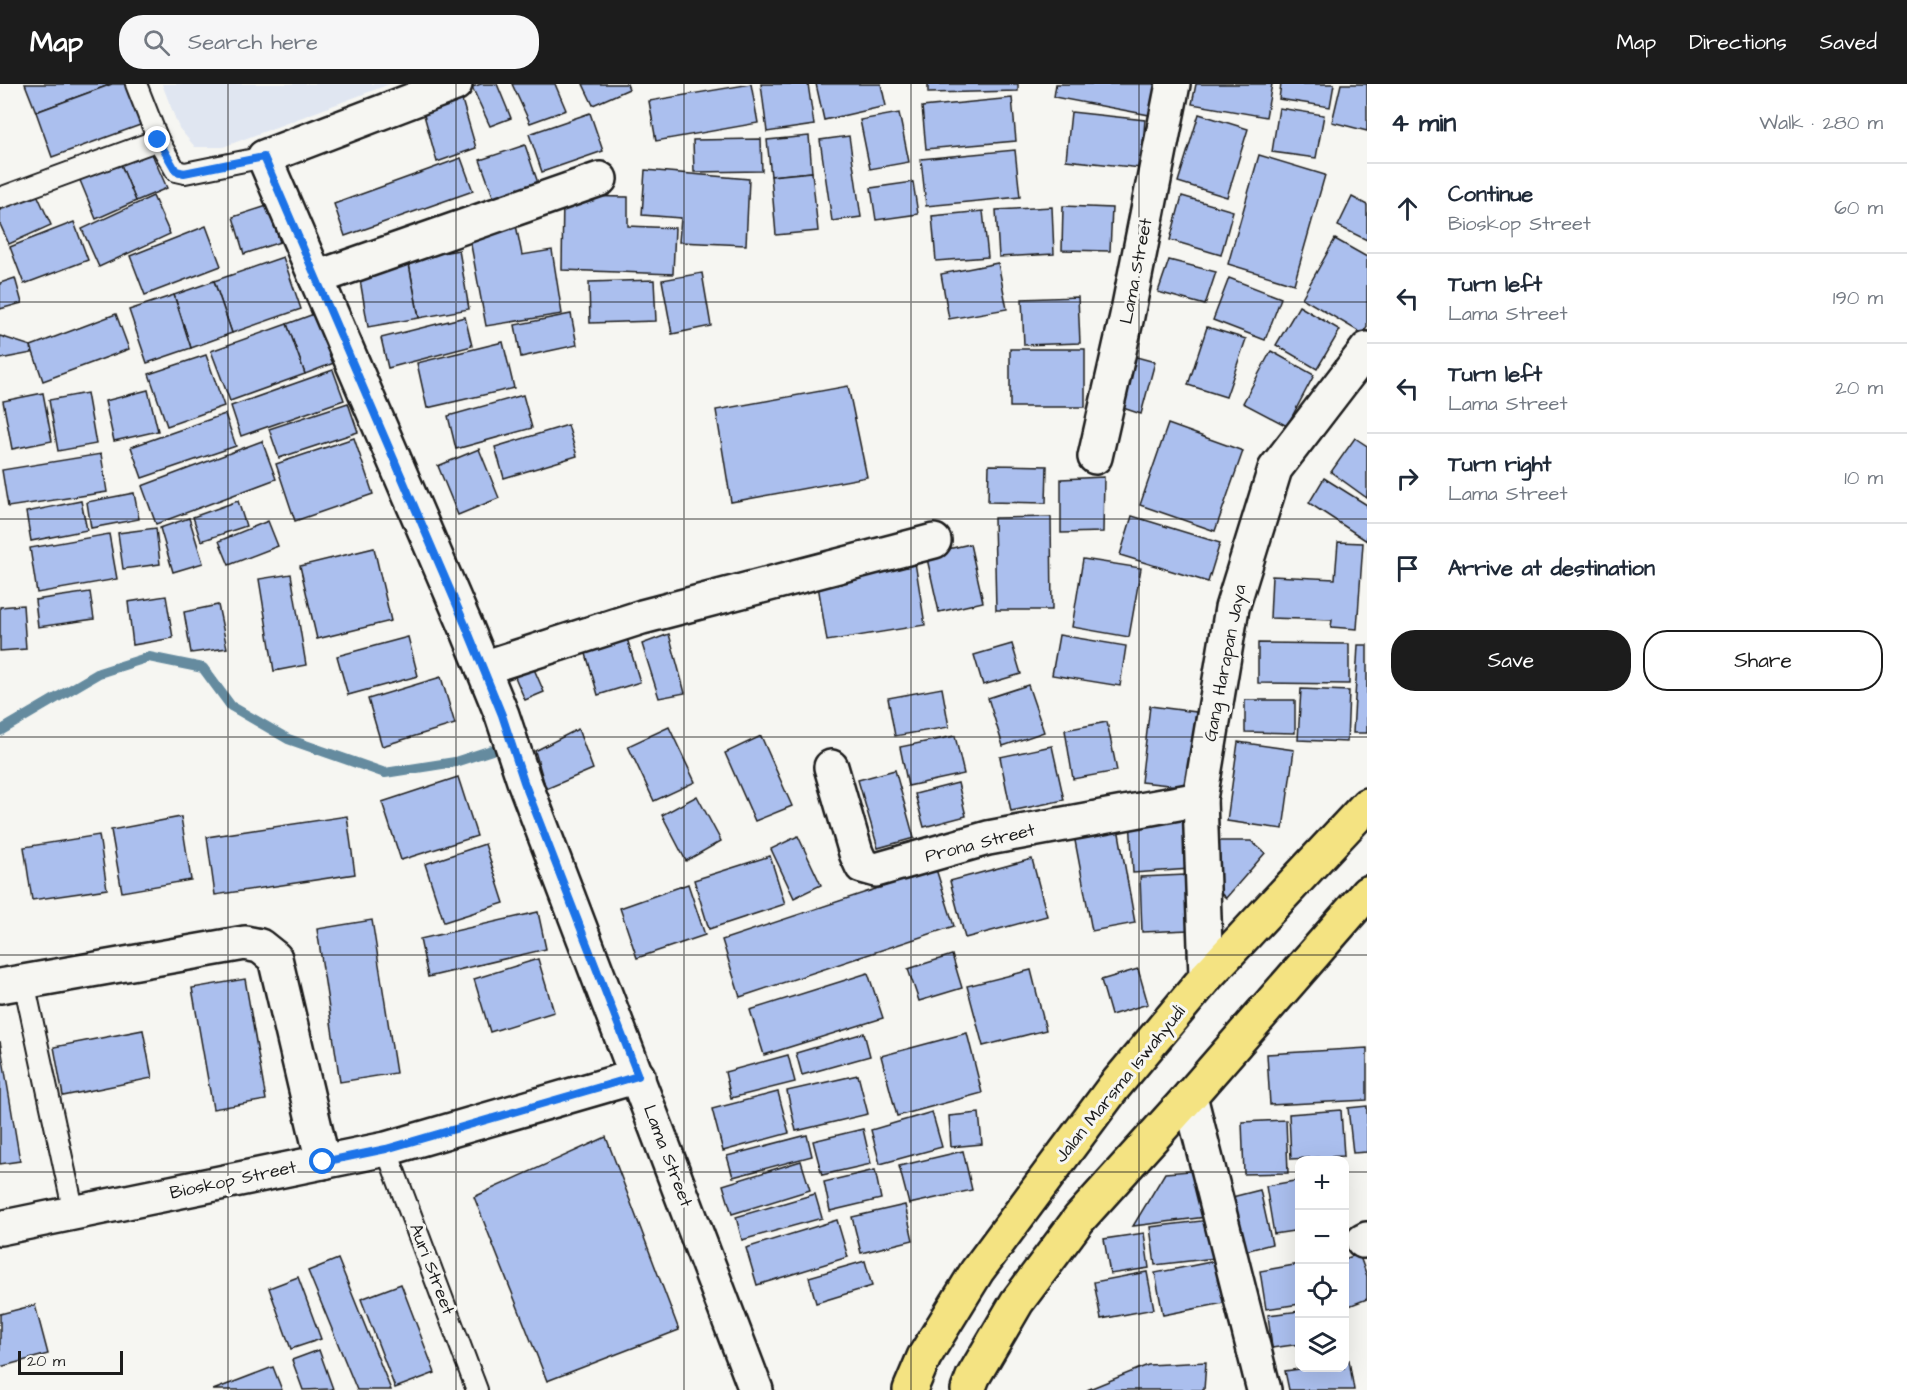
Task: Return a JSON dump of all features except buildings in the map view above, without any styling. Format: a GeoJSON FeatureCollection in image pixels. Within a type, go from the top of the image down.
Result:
{"type":"FeatureCollection","features":[{"type":"Feature","properties":{"kind":"highway","name":"Jalan Marsma Iswahyudi"},"geometry":{"type":"LineString","coordinates":[[909,1390],[924,1357],[977,1271],[1113,1088],[1206,977],[1367,805]]}},
{"type":"Feature","properties":{"kind":"highway"},"geometry":{"type":"LineString","coordinates":[[968,1390],[1017,1302],[1072,1228],[1367,893]]}},
{"type":"Feature","properties":{"kind":"street"},"geometry":{"type":"LineString","coordinates":[[264,157],[455,84]]}},
{"type":"Feature","properties":{"kind":"street","name":"Lama Street"},"geometry":{"type":"LineString","coordinates":[[1095,457],[1127,316],[1173,84]]}},
{"type":"Feature","properties":{"kind":"street","name":"Lama Street"},"geometry":{"type":"LineString","coordinates":[[264,157],[502,715],[524,782],[756,1390]]}},
{"type":"Feature","properties":{"kind":"street"},"geometry":{"type":"LineString","coordinates":[[316,278],[600,179]]}},
{"type":"Feature","properties":{"kind":"street","name":"Gang Harapan Jaya"},"geometry":{"type":"LineString","coordinates":[[1206,977],[1200,799],[1232,608],[1275,469],[1367,349]]}},
{"type":"Feature","properties":{"kind":"street"},"geometry":{"type":"LineString","coordinates":[[483,668],[642,617],[934,541]]}},
{"type":"Feature","properties":{"kind":"street","name":"Prona Street"},"geometry":{"type":"LineString","coordinates":[[831,767],[856,853],[862,866],[876,870],[988,838],[1200,799]]}},
{"type":"Feature","properties":{"kind":"street"},"geometry":{"type":"LineString","coordinates":[[12,984],[245,943],[260,946],[275,958],[323,1162]]}},
{"type":"Feature","properties":{"kind":"street","name":"Bioskop Street"},"geometry":{"type":"LineString","coordinates":[[0,1228],[386,1149],[638,1076]]}},
{"type":"Feature","properties":{"kind":"street"},"geometry":{"type":"LineString","coordinates":[[1190,1096],[1264,1390]]}},
{"type":"Feature","properties":{"kind":"lane"},"geometry":{"type":"LineString","coordinates":[[136,84],[158,140],[176,171],[184,173],[264,157]]}},
{"type":"Feature","properties":{"kind":"lane"},"geometry":{"type":"LineString","coordinates":[[0,198],[158,140]]}},
{"type":"Feature","properties":{"kind":"lane"},"geometry":{"type":"LineString","coordinates":[[12,984],[74,1213]]}},
{"type":"Feature","properties":{"kind":"lane","name":"Auri Street"},"geometry":{"type":"LineString","coordinates":[[386,1149],[477,1390]]}},
{"type":"Feature","properties":{"kind":"shaded area"},"geometry":{"type":"Polygon","coordinates":[[[162,84],[390,84],[223,147],[195,147],[179,128],[162,84]]]}},
{"type":"Feature","properties":{"kind":"waterway"},"geometry":{"type":"LineString","coordinates":[[0,731],[99,673],[149,657],[203,668],[231,706],[288,739],[385,773],[455,762],[492,750]]}},
{"type":"Feature","properties":{"kind":"route"},"geometry":{"type":"LineString","coordinates":[[158,140],[176,171],[184,173],[264,157],[502,715],[524,782],[638,1076],[386,1149],[323,1162]]}}]}
